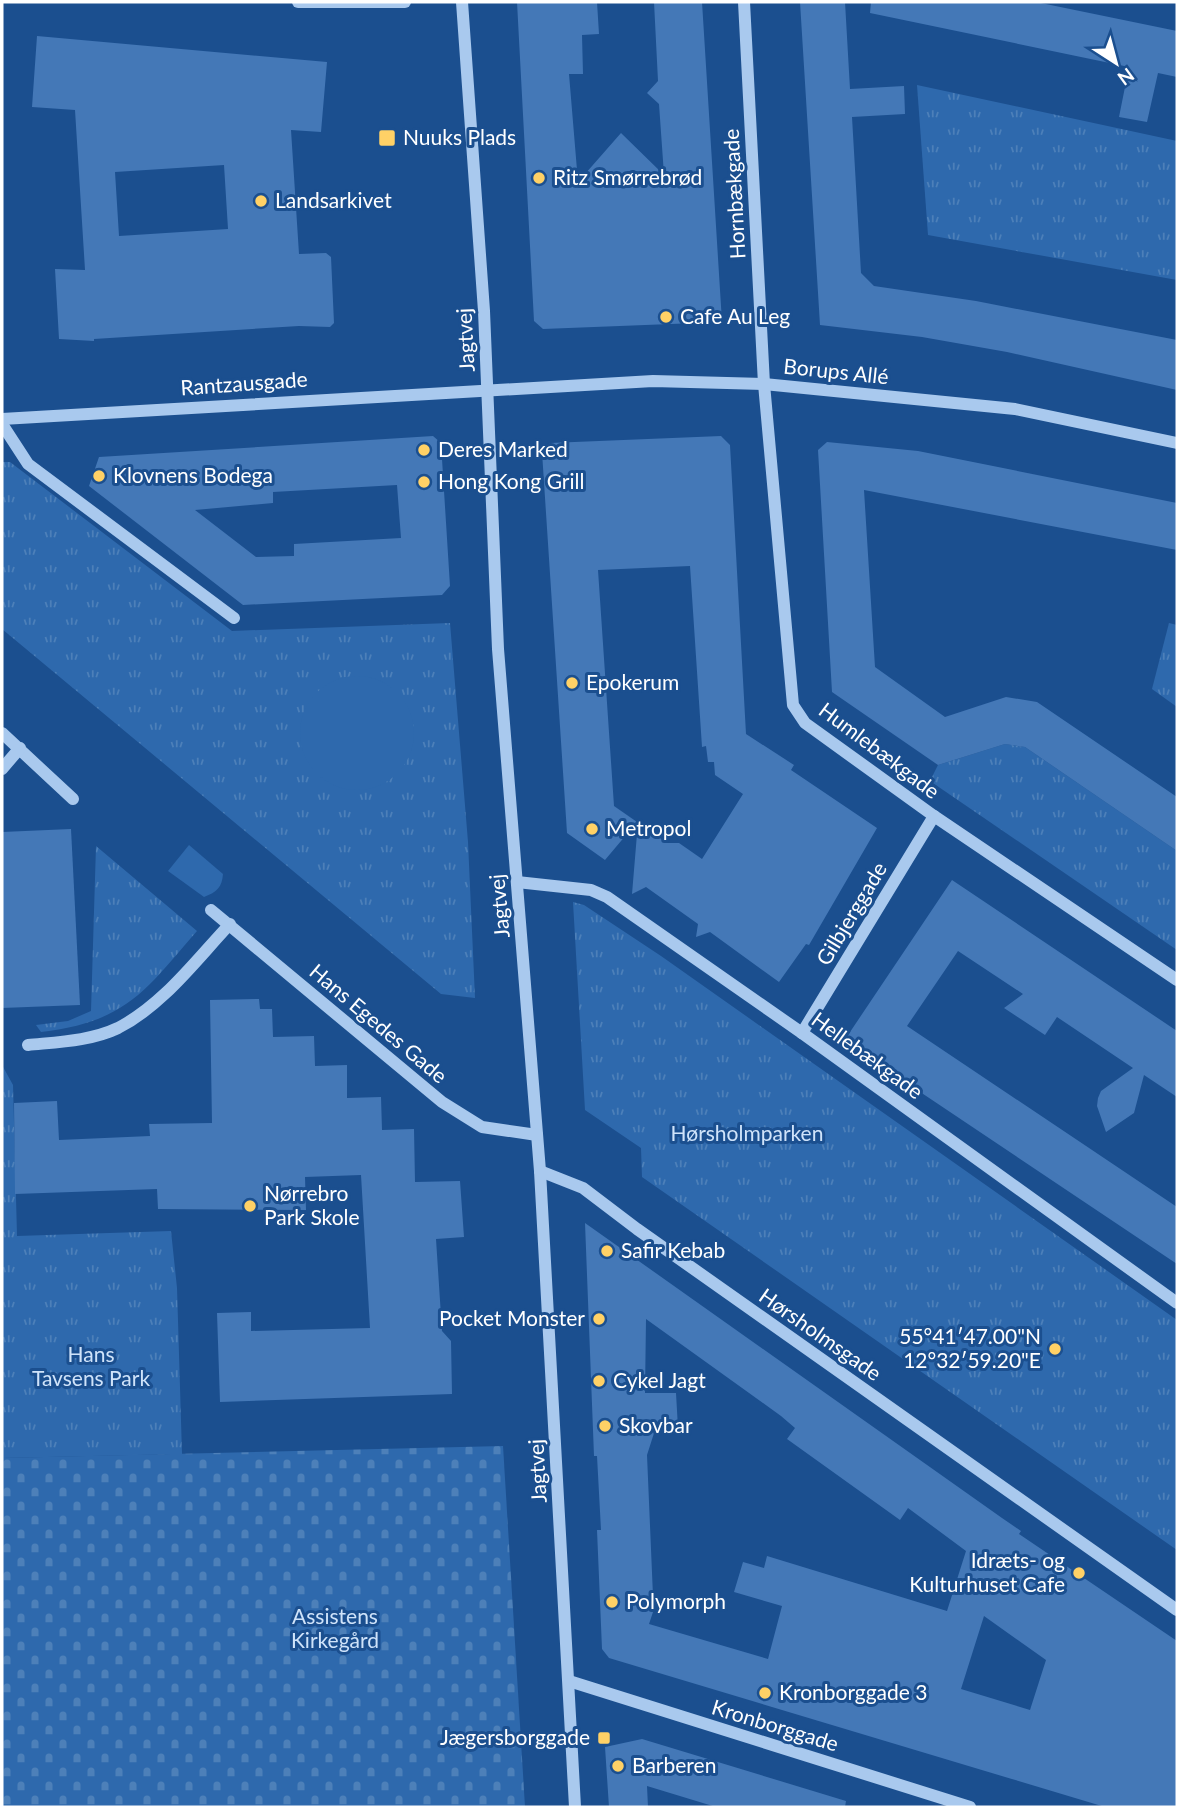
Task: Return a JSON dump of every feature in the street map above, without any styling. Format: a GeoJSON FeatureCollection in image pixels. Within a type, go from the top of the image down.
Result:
{"type":"FeatureCollection","features":[{"type":"Feature","properties":{"kind":"street"},"geometry":{"type":"LineString","coordinates":[[298,2],[405,2]]}},
{"type":"Feature","properties":{"kind":"street","name":"Jagtvej"},"geometry":{"type":"LineString","coordinates":[[462,2],[488,389],[497,626],[540,1171],[575,1807]]}},
{"type":"Feature","properties":{"kind":"street","name":"Hornbækgade"},"geometry":{"type":"LineString","coordinates":[[744,2],[764,384]]}},
{"type":"Feature","properties":{"kind":"street","name":"Borups Allé"},"geometry":{"type":"LineString","coordinates":[[488,389],[653,381],[764,384],[1015,410],[1177,443]]}},
{"type":"Feature","properties":{"kind":"street","name":"Humlebækgade"},"geometry":{"type":"LineString","coordinates":[[764,384],[793,705],[805,723],[934,816],[1177,981]]}},
{"type":"Feature","properties":{"kind":"street","name":"Rantzausgade"},"geometry":{"type":"LineString","coordinates":[[2,421],[488,389]]}},
{"type":"Feature","properties":{"kind":"street"},"geometry":{"type":"LineString","coordinates":[[2,421],[28,464],[234,618]]}},
{"type":"Feature","properties":{"kind":"street"},"geometry":{"type":"LineString","coordinates":[[2,733],[73,799]]}},
{"type":"Feature","properties":{"kind":"street"},"geometry":{"type":"LineString","coordinates":[[2,769],[20,748]]}},
{"type":"Feature","properties":{"kind":"street","name":"Gilbjerggade"},"geometry":{"type":"LineString","coordinates":[[802,1033],[934,816]]}},
{"type":"Feature","properties":{"kind":"street","name":"Hellebækgade"},"geometry":{"type":"LineString","coordinates":[[517,882],[591,890],[607,897],[802,1033],[1177,1303]]}},
{"type":"Feature","properties":{"kind":"street","name":"Hans Egedes Gade"},"geometry":{"type":"LineString","coordinates":[[211,910],[442,1102],[482,1127],[537,1135]]}},
{"type":"Feature","properties":{"kind":"street"},"geometry":{"type":"LineString","coordinates":[[28,1045],[78,1040],[117,1028],[156,1002],[230,924]]}},
{"type":"Feature","properties":{"kind":"street","name":"Hørsholmsgade"},"geometry":{"type":"LineString","coordinates":[[540,1171],[583,1188],[637,1229],[1177,1610]]}},
{"type":"Feature","properties":{"kind":"street","name":"Kronborggade"},"geometry":{"type":"LineString","coordinates":[[569,1681],[970,1807]]}},
{"type":"Feature","properties":{"kind":"green space"},"geometry":{"type":"Polygon","coordinates":[[[917,85],[1177,141],[1177,280],[928,235],[917,85]]]}},
{"type":"Feature","properties":{"kind":"green space"},"geometry":{"type":"Polygon","coordinates":[[[2,462],[10,462],[232,631],[450,623],[468,842],[475,998],[441,994],[2,629],[2,462]]]}},
{"type":"Feature","properties":{"kind":"green space"},"geometry":{"type":"Polygon","coordinates":[[[1169,623],[1177,625],[1177,707],[1152,689],[1169,623]]]}},
{"type":"Feature","properties":{"kind":"green space"},"geometry":{"type":"Polygon","coordinates":[[[357,676],[379,681],[397,693],[409,711],[414,733],[409,755],[397,773],[379,785],[357,790],[335,785],[317,773],[305,755],[300,733],[305,711],[317,693],[335,681],[357,676]]]}},
{"type":"Feature","properties":{"kind":"green space"},"geometry":{"type":"Polygon","coordinates":[[[1005,744],[1025,747],[1177,851],[1177,950],[930,781],[938,765],[1005,744]]]}},
{"type":"Feature","properties":{"kind":"green space"},"geometry":{"type":"Polygon","coordinates":[[[189,845],[223,874],[218,888],[204,897],[168,871],[189,845]]]}},
{"type":"Feature","properties":{"kind":"green space"},"geometry":{"type":"Polygon","coordinates":[[[96,846],[197,931],[163,971],[131,1000],[94,1020],[41,1032],[36,1025],[68,1021],[91,1011],[96,846]]]}},
{"type":"Feature","properties":{"kind":"green space","name":"Hørsholmparken"},"geometry":{"type":"Polygon","coordinates":[[[573,902],[584,905],[661,956],[1177,1320],[1177,1550],[642,1177],[641,1148],[585,1110],[573,902]]]}},
{"type":"Feature","properties":{"kind":"green space","name":"Hans Tavsens Park"},"geometry":{"type":"Polygon","coordinates":[[[2,1065],[13,1085],[17,1236],[171,1231],[177,1288],[182,1454],[2,1458],[2,1065]]]}},
{"type":"Feature","properties":{"kind":"green space","name":"Assistens Kirkegård"},"geometry":{"type":"Polygon","coordinates":[[[503,1446],[525,1807],[2,1807],[2,1458],[503,1446]]]}},
{"type":"Feature","properties":{"kind":"building"},"geometry":{"type":"Polygon","coordinates":[[[517,2],[597,2],[599,34],[582,35],[583,74],[569,74],[578,182],[621,133],[664,175],[659,104],[647,93],[658,81],[654,2],[702,2],[722,322],[543,329],[534,321],[517,2]]]}},
{"type":"Feature","properties":{"kind":"building"},"geometry":{"type":"Polygon","coordinates":[[[800,2],[845,2],[850,89],[904,86],[905,114],[852,117],[861,273],[874,286],[976,301],[1177,340],[1177,390],[1007,352],[922,337],[820,325],[800,2]]]}},
{"type":"Feature","properties":{"kind":"building"},"geometry":{"type":"Polygon","coordinates":[[[871,2],[1036,2],[1177,31],[1177,77],[1158,73],[1147,122],[1119,117],[1129,67],[870,13],[871,2]]]}},
{"type":"Feature","properties":{"kind":"building"},"geometry":{"type":"Polygon","coordinates":[[[37,36],[327,62],[321,132],[291,130],[299,254],[326,253],[331,257],[334,323],[330,327],[299,326],[94,341],[59,339],[55,269],[85,270],[75,110],[32,107],[37,36]],[[224,165],[115,172],[119,236],[228,229],[224,165]]]}},
{"type":"Feature","properties":{"kind":"building"},"geometry":{"type":"Polygon","coordinates":[[[433,436],[441,443],[450,586],[442,595],[243,605],[89,486],[99,457],[433,436]],[[397,485],[273,492],[273,503],[195,510],[256,557],[294,556],[294,544],[401,538],[397,485]]]}},
{"type":"Feature","properties":{"kind":"building"},"geometry":{"type":"Polygon","coordinates":[[[721,436],[730,445],[746,734],[794,765],[791,770],[877,828],[809,945],[806,944],[779,982],[710,932],[696,937],[698,924],[646,887],[632,894],[638,822],[667,843],[679,843],[702,859],[743,794],[715,775],[714,762],[708,762],[706,746],[702,747],[690,566],[598,570],[614,806],[637,822],[605,860],[567,833],[542,452],[550,443],[721,436]]]}},
{"type":"Feature","properties":{"kind":"building"},"geometry":{"type":"Polygon","coordinates":[[[827,442],[918,451],[1177,503],[1177,550],[864,490],[875,667],[945,717],[1006,697],[1037,702],[1177,797],[1177,851],[1025,747],[1005,744],[938,765],[832,692],[818,450],[827,442]]]}},
{"type":"Feature","properties":{"kind":"building"},"geometry":{"type":"Polygon","coordinates":[[[71,829],[80,1005],[2,1008],[2,832],[71,829]]]}},
{"type":"Feature","properties":{"kind":"building"},"geometry":{"type":"Polygon","coordinates":[[[952,880],[1177,1031],[1177,1097],[1144,1075],[1134,1113],[1106,1132],[1097,1106],[1098,1098],[1101,1091],[1133,1068],[1057,1017],[1045,1035],[1004,1008],[1023,994],[958,951],[907,1026],[1177,1207],[1177,1264],[844,1041],[952,880]]]}},
{"type":"Feature","properties":{"kind":"building"},"geometry":{"type":"Polygon","coordinates":[[[259,999],[260,1009],[272,1009],[273,1037],[314,1036],[315,1066],[347,1065],[347,1098],[381,1097],[382,1130],[414,1129],[415,1182],[460,1181],[464,1237],[436,1239],[442,1331],[451,1341],[452,1394],[220,1402],[217,1313],[251,1312],[251,1331],[370,1328],[361,1175],[305,1177],[306,1210],[158,1209],[157,1189],[15,1194],[14,1103],[57,1101],[59,1140],[150,1136],[149,1124],[212,1123],[210,1000],[259,999]]]}},
{"type":"Feature","properties":{"kind":"building"},"geometry":{"type":"Polygon","coordinates":[[[585,1223],[1021,1531],[1019,1534],[1177,1641],[1177,1807],[1105,1807],[609,1658],[602,1649],[597,1530],[601,1530],[597,1456],[594,1456],[585,1223]],[[646,1319],[645,1393],[676,1393],[678,1428],[655,1430],[647,1455],[653,1596],[658,1597],[649,1624],[768,1659],[782,1606],[734,1592],[743,1562],[764,1568],[767,1556],[947,1611],[966,1551],[908,1508],[900,1520],[787,1439],[795,1428],[781,1416],[646,1319]],[[984,1616],[961,1689],[1030,1710],[1046,1660],[984,1616]]]}},
{"type":"Feature","properties":{"kind":"building"},"geometry":{"type":"Polygon","coordinates":[[[642,1739],[846,1801],[845,1807],[716,1807],[647,1786],[648,1807],[609,1807],[605,1747],[642,1739]]]}},
{"type":"Feature","properties":{"kind":"place","name":"Nuuks Plads"},"geometry":{"type":"Point","coordinates":[387,138]}},
{"type":"Feature","properties":{"kind":"place","name":"Ritz Smørrebrød"},"geometry":{"type":"Point","coordinates":[539,178]}},
{"type":"Feature","properties":{"kind":"place","name":"Landsarkivet"},"geometry":{"type":"Point","coordinates":[261,201]}},
{"type":"Feature","properties":{"kind":"place","name":"Cafe Au Leg"},"geometry":{"type":"Point","coordinates":[666,317]}},
{"type":"Feature","properties":{"kind":"place","name":"Deres Marked"},"geometry":{"type":"Point","coordinates":[424,450]}},
{"type":"Feature","properties":{"kind":"place","name":"Klovnens Bodega"},"geometry":{"type":"Point","coordinates":[99,476]}},
{"type":"Feature","properties":{"kind":"place","name":"Hong Kong Grill"},"geometry":{"type":"Point","coordinates":[424,482]}},
{"type":"Feature","properties":{"kind":"place","name":"Epokerum"},"geometry":{"type":"Point","coordinates":[572,683]}},
{"type":"Feature","properties":{"kind":"place","name":"Metropol"},"geometry":{"type":"Point","coordinates":[592,829]}},
{"type":"Feature","properties":{"kind":"place","name":"Nørrebro Park Skole"},"geometry":{"type":"Point","coordinates":[250,1206]}},
{"type":"Feature","properties":{"kind":"place","name":"Safir Kebab"},"geometry":{"type":"Point","coordinates":[607,1251]}},
{"type":"Feature","properties":{"kind":"place","name":"Pocket Monster"},"geometry":{"type":"Point","coordinates":[599,1319]}},
{"type":"Feature","properties":{"kind":"place","name":"55°41′47.00\"N 12°32′59.20\"E"},"geometry":{"type":"Point","coordinates":[1055,1349]}},
{"type":"Feature","properties":{"kind":"place","name":"Cykel Jagt"},"geometry":{"type":"Point","coordinates":[599,1381]}},
{"type":"Feature","properties":{"kind":"place","name":"Skovbar"},"geometry":{"type":"Point","coordinates":[605,1426]}},
{"type":"Feature","properties":{"kind":"place","name":"Idræts- og Kulturhuset Cafe"},"geometry":{"type":"Point","coordinates":[1079,1573]}},
{"type":"Feature","properties":{"kind":"place","name":"Polymorph"},"geometry":{"type":"Point","coordinates":[612,1602]}},
{"type":"Feature","properties":{"kind":"place","name":"Kronborggade 3"},"geometry":{"type":"Point","coordinates":[765,1693]}},
{"type":"Feature","properties":{"kind":"place","name":"Jægersborggade"},"geometry":{"type":"Point","coordinates":[604,1738]}},
{"type":"Feature","properties":{"kind":"place","name":"Barberen"},"geometry":{"type":"Point","coordinates":[618,1766]}}]}
